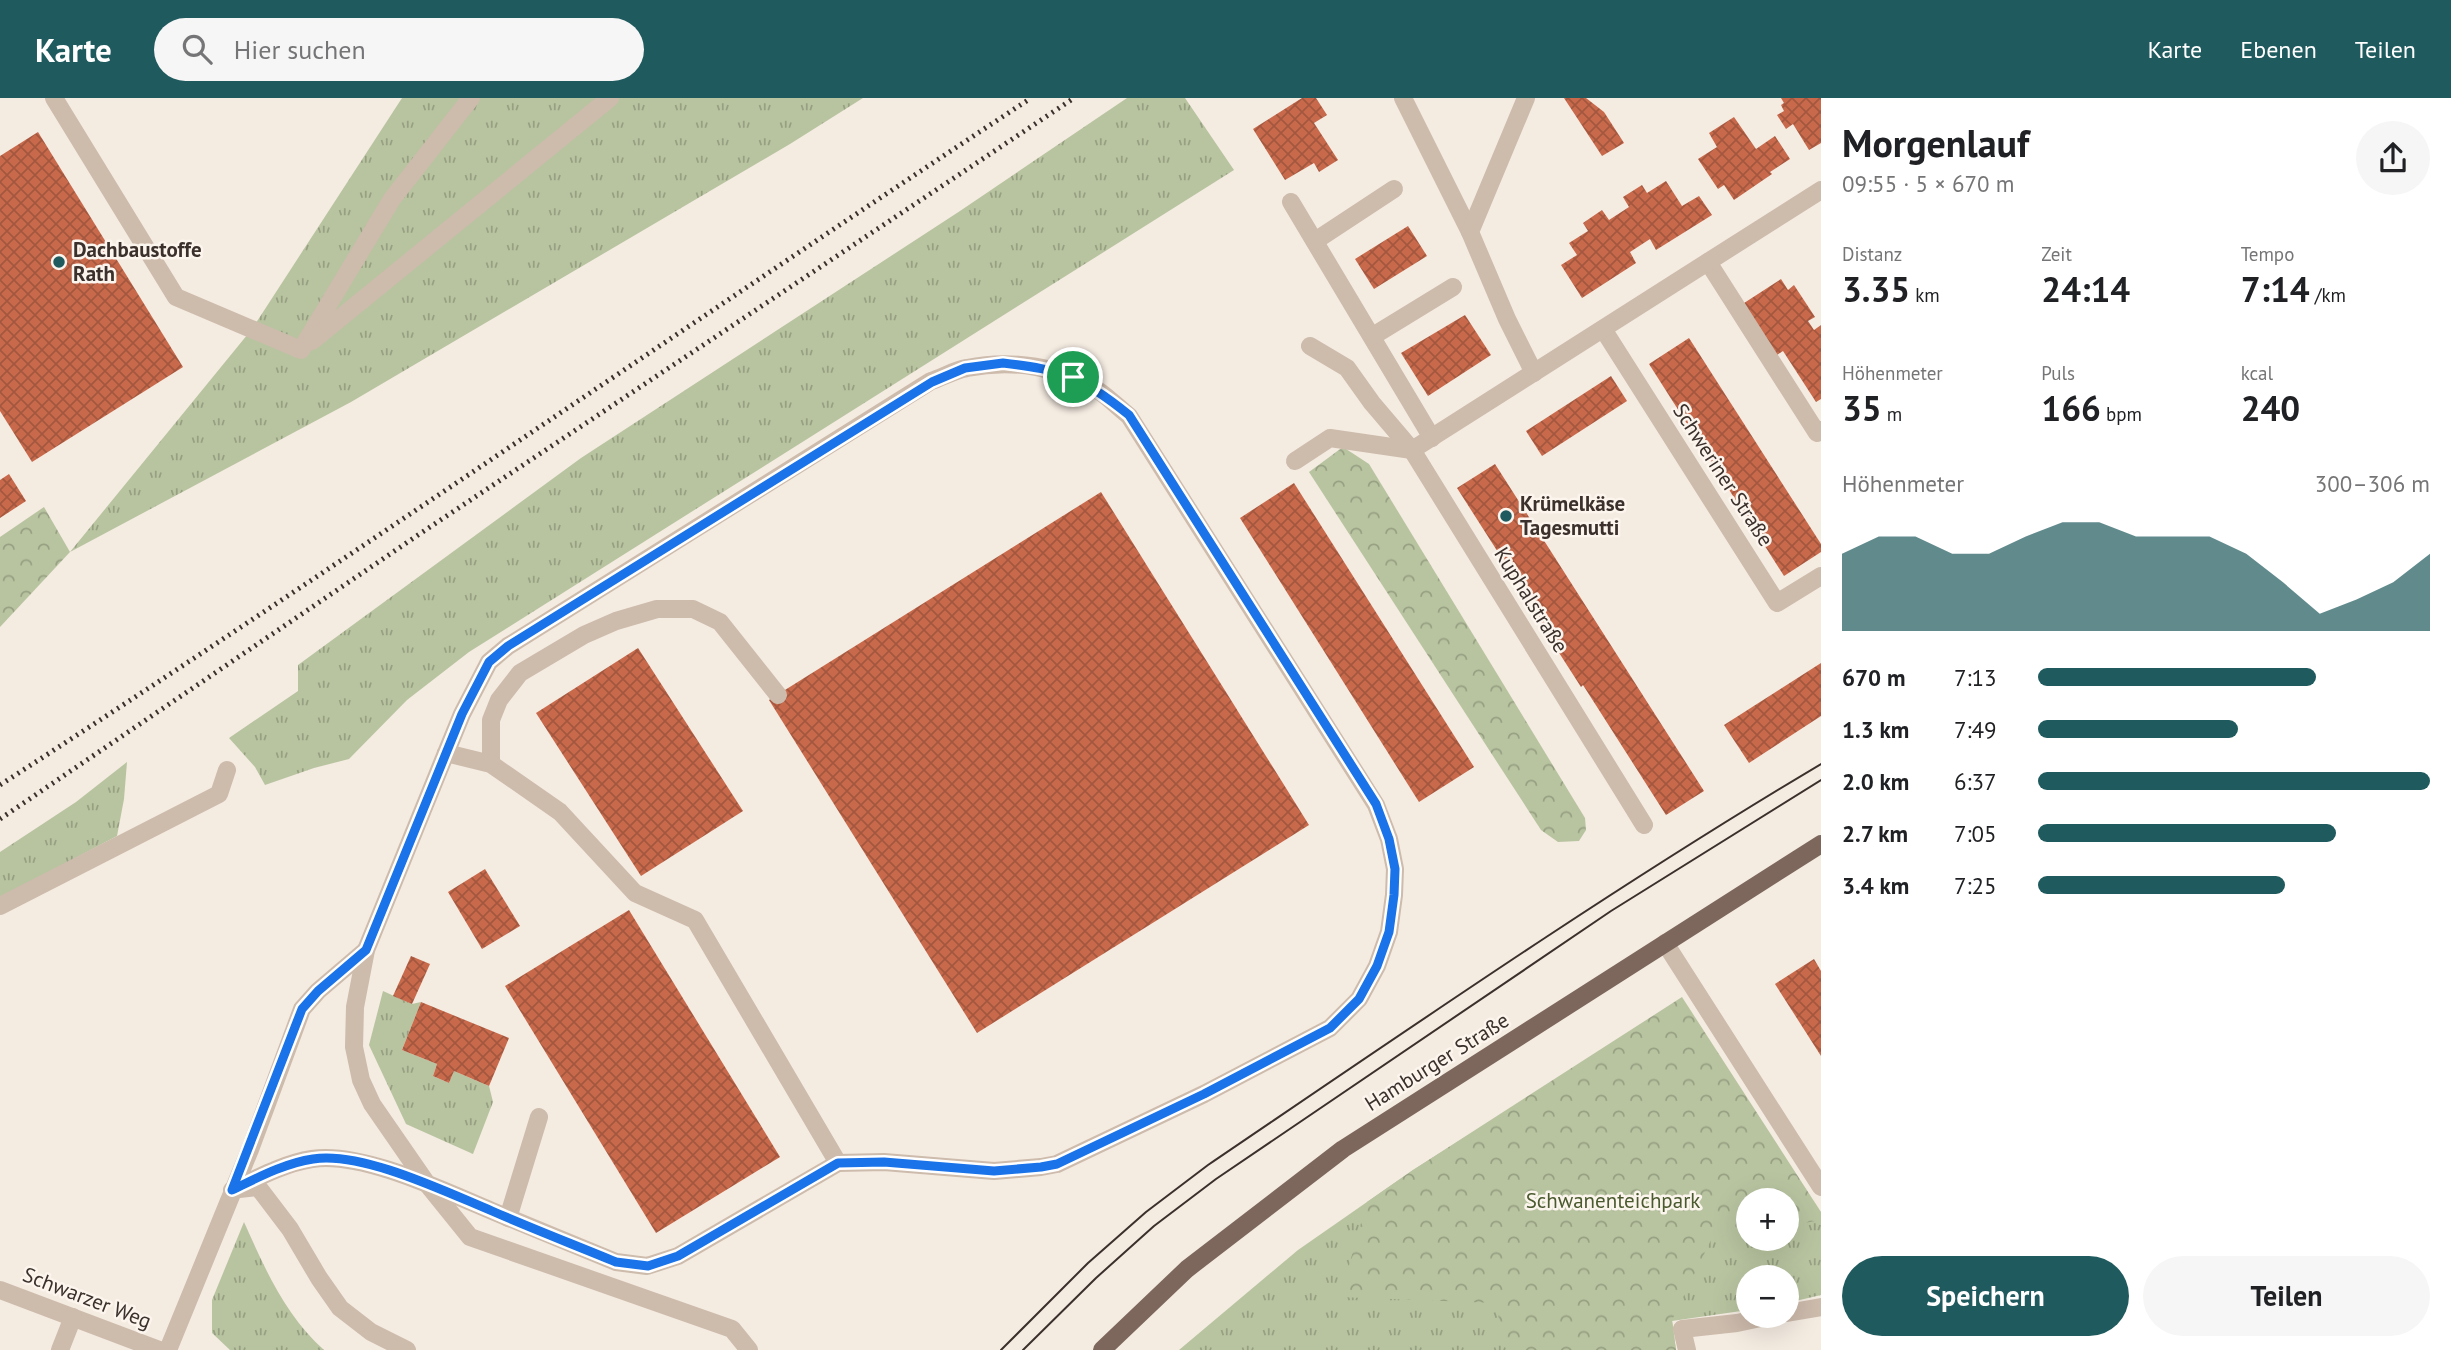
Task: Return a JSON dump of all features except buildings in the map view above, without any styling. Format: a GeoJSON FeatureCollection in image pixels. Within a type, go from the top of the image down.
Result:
{"type":"FeatureCollection","features":[{"type":"Feature","properties":{"kind":"main road","name":"Hamburger Straße"},"geometry":{"type":"LineString","coordinates":[[1102,1350],[1187,1269],[1343,1149],[1821,844]]}},
{"type":"Feature","properties":{"kind":"street"},"geometry":{"type":"LineString","coordinates":[[54,98],[176,297],[301,350]]}},
{"type":"Feature","properties":{"kind":"street"},"geometry":{"type":"LineString","coordinates":[[301,350],[392,199],[471,98]]}},
{"type":"Feature","properties":{"kind":"street"},"geometry":{"type":"LineString","coordinates":[[301,350],[610,98]]}},
{"type":"Feature","properties":{"kind":"street"},"geometry":{"type":"LineString","coordinates":[[1403,98],[1470,232],[1507,319],[1534,373]]}},
{"type":"Feature","properties":{"kind":"street"},"geometry":{"type":"LineString","coordinates":[[1470,232],[1526,98]]}},
{"type":"Feature","properties":{"kind":"street"},"geometry":{"type":"LineString","coordinates":[[1315,241],[1394,189]]}},
{"type":"Feature","properties":{"kind":"street"},"geometry":{"type":"LineString","coordinates":[[1295,461],[1330,439],[1412,450],[1821,190]]}},
{"type":"Feature","properties":{"kind":"street"},"geometry":{"type":"LineString","coordinates":[[1291,202],[1432,438]]}},
{"type":"Feature","properties":{"kind":"street"},"geometry":{"type":"LineString","coordinates":[[1708,262],[1817,432],[1821,430]]}},
{"type":"Feature","properties":{"kind":"street"},"geometry":{"type":"LineString","coordinates":[[1373,337],[1452,288]]}},
{"type":"Feature","properties":{"kind":"street","name":"Schweriner Straße"},"geometry":{"type":"LineString","coordinates":[[1602,329],[1777,603],[1821,576]]}},
{"type":"Feature","properties":{"kind":"street","name":"Kuphalstraße"},"geometry":{"type":"LineString","coordinates":[[1310,346],[1347,368],[1372,403],[1412,450],[1644,825]]}},
{"type":"Feature","properties":{"kind":"street"},"geometry":{"type":"LineString","coordinates":[[232,1190],[264,1175],[313,1159],[341,1160],[368,1165],[428,1185],[616,1262],[648,1266],[678,1256],[838,1163],[884,1162],[994,1171],[1057,1164],[1204,1094],[1330,1028],[1359,999],[1377,966],[1389,932],[1394,895],[1395,869],[1389,839],[1376,804],[1129,415],[1100,392],[1073,377],[1049,369],[1003,363],[965,368],[932,382],[508,646],[489,662],[462,714],[366,950],[355,1007],[354,1047],[361,1080],[372,1104],[428,1185],[470,1237],[732,1329],[749,1350]]}},
{"type":"Feature","properties":{"kind":"street"},"geometry":{"type":"LineString","coordinates":[[491,764],[491,720],[499,700],[520,673],[584,635],[616,621],[657,609],[693,609],[720,622],[778,695]]}},
{"type":"Feature","properties":{"kind":"street"},"geometry":{"type":"LineString","coordinates":[[446,753],[491,764],[560,811],[635,892],[695,920],[838,1163]]}},
{"type":"Feature","properties":{"kind":"street"},"geometry":{"type":"LineString","coordinates":[[0,906],[219,793],[227,770]]}},
{"type":"Feature","properties":{"kind":"street"},"geometry":{"type":"LineString","coordinates":[[1665,943],[1821,1187]]}},
{"type":"Feature","properties":{"kind":"street"},"geometry":{"type":"LineString","coordinates":[[168,1350],[302,1009],[318,991],[366,950]]}},
{"type":"Feature","properties":{"kind":"street"},"geometry":{"type":"LineString","coordinates":[[508,1218],[539,1117]]}},
{"type":"Feature","properties":{"kind":"street"},"geometry":{"type":"LineString","coordinates":[[232,1190],[258,1187],[290,1229],[340,1308],[371,1332],[407,1350]]}},
{"type":"Feature","properties":{"kind":"street","name":"Schwarzer Weg"},"geometry":{"type":"LineString","coordinates":[[1,1290],[159,1350]]}},
{"type":"Feature","properties":{"kind":"street"},"geometry":{"type":"LineString","coordinates":[[1799,1311],[1821,1307]]}},
{"type":"Feature","properties":{"kind":"street"},"geometry":{"type":"LineString","coordinates":[[60,1350],[73,1317]]}},
{"type":"Feature","properties":{"kind":"street"},"geometry":{"type":"LineString","coordinates":[[1687,1350],[1682,1329],[1736,1323]]}},
{"type":"Feature","properties":{"kind":"green space"},"geometry":{"type":"Polygon","coordinates":[[[402,98],[863,98],[790,144],[351,402],[70,552],[252,329],[402,98]]]}},
{"type":"Feature","properties":{"kind":"green space"},"geometry":{"type":"Polygon","coordinates":[[[1127,98],[1185,98],[1234,170],[469,652],[407,700],[349,759],[265,785],[255,767],[229,738],[298,691],[298,665],[581,458],[960,211],[1127,98]]]}},
{"type":"Feature","properties":{"kind":"green space"},"geometry":{"type":"Polygon","coordinates":[[[1343,447],[1369,464],[1585,818],[1586,830],[1579,841],[1558,842],[1541,830],[1309,472],[1343,447]]]}},
{"type":"Feature","properties":{"kind":"green space"},"geometry":{"type":"Polygon","coordinates":[[[44,507],[70,552],[0,627],[0,537],[44,507]]]}},
{"type":"Feature","properties":{"kind":"green space"},"geometry":{"type":"Polygon","coordinates":[[[127,762],[117,836],[0,898],[0,852],[76,802],[127,762]]]}},
{"type":"Feature","properties":{"kind":"green space"},"geometry":{"type":"Polygon","coordinates":[[[383,991],[412,1004],[421,1002],[402,1050],[437,1064],[433,1076],[449,1083],[454,1071],[489,1086],[493,1102],[473,1154],[406,1124],[369,1045],[383,991]]]}},
{"type":"Feature","properties":{"kind":"green space","name":"Schwanenteichpark"},"geometry":{"type":"Polygon","coordinates":[[[1682,997],[1821,1212],[1821,1220],[1799,1224],[1799,1188],[1736,1188],[1736,1234],[1712,1238],[1672,1320],[1676,1350],[1512,1350],[1501,1330],[1496,1303],[1340,1297],[1367,1202],[1682,997]]]}},
{"type":"Feature","properties":{"kind":"green space","name":"Schwanenteichpark"},"geometry":{"type":"Polygon","coordinates":[[[1565,1074],[1776,1188],[1736,1188],[1736,1251],[1799,1251],[1799,1200],[1821,1212],[1821,1295],[1799,1300],[1799,1265],[1736,1265],[1736,1312],[1672,1321],[1676,1350],[1179,1350],[1298,1250],[1413,1170],[1565,1074]]]}},
{"type":"Feature","properties":{"kind":"green space"},"geometry":{"type":"Polygon","coordinates":[[[244,1222],[287,1307],[324,1350],[230,1350],[212,1333],[212,1300],[244,1222]]]}},
{"type":"Feature","properties":{"kind":"tram line"},"geometry":{"type":"LineString","coordinates":[[1001,1350],[1088,1263],[1146,1212],[1208,1165],[1588,910],[1821,764]]}},
{"type":"Feature","properties":{"kind":"tram line"},"geometry":{"type":"LineString","coordinates":[[1023,1350],[1096,1278],[1154,1226],[1216,1179],[1611,911],[1821,780]]}},
{"type":"Feature","properties":{"kind":"railway"},"geometry":{"type":"LineString","coordinates":[[0,785],[259,615],[1031,98]]}},
{"type":"Feature","properties":{"kind":"railway"},"geometry":{"type":"LineString","coordinates":[[0,819],[421,533],[1074,98]]}},
{"type":"Feature","properties":{"kind":"place","name":"Dachbaustoffe Rath"},"geometry":{"type":"Point","coordinates":[59,262]}},
{"type":"Feature","properties":{"kind":"place","name":"Krümelkäse Tagesmutti"},"geometry":{"type":"Point","coordinates":[1506,516]}},
{"type":"Feature","properties":{"kind":"route"},"geometry":{"type":"LineString","coordinates":[[1003,363],[1049,369],[1073,377],[1100,392],[1129,415],[1376,804],[1389,839],[1395,869],[1389,932],[1377,966],[1359,999],[1330,1028],[1204,1094],[1057,1164],[994,1171],[884,1162],[838,1163],[678,1256],[648,1266],[616,1262],[428,1185],[368,1165],[341,1160],[325,1158],[299,1162],[232,1190],[251,1147],[302,1009],[318,991],[366,950],[462,714],[489,662],[508,646],[932,382],[965,368],[1003,363]]}}]}
